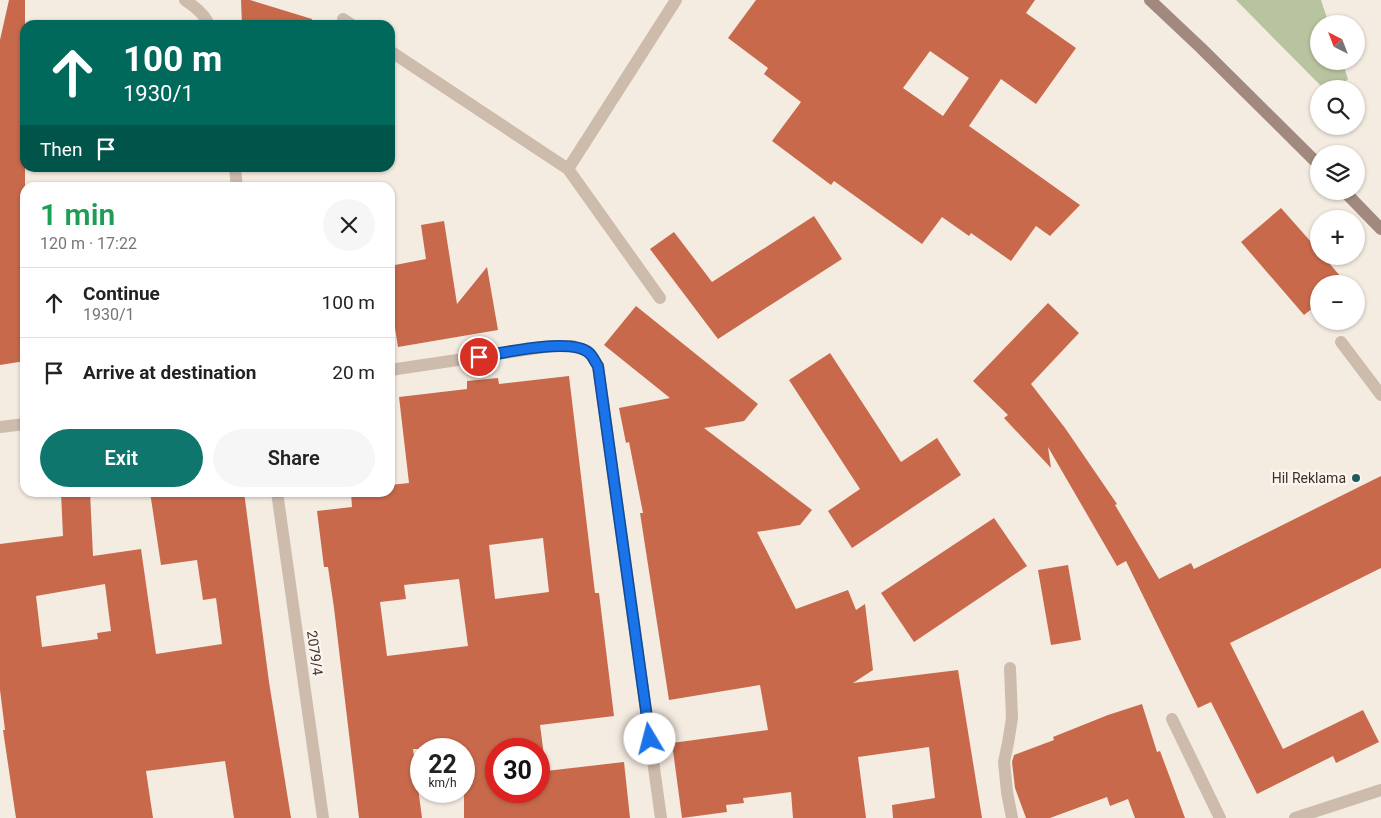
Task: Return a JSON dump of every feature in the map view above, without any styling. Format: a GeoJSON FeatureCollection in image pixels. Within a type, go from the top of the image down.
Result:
{"type":"FeatureCollection","features":[{"type":"Feature","properties":{"kind":"street"},"geometry":{"type":"LineString","coordinates":[[185,0],[194,6],[206,20]]}},
{"type":"Feature","properties":{"kind":"street"},"geometry":{"type":"LineString","coordinates":[[568,169],[676,0]]}},
{"type":"Feature","properties":{"kind":"street"},"geometry":{"type":"LineString","coordinates":[[1150,0],[1310,156]]}},
{"type":"Feature","properties":{"kind":"street"},"geometry":{"type":"LineString","coordinates":[[395,54],[568,169],[660,298]]}},
{"type":"Feature","properties":{"kind":"street"},"geometry":{"type":"LineString","coordinates":[[1353,200],[1381,229]]}},
{"type":"Feature","properties":{"kind":"street"},"geometry":{"type":"LineString","coordinates":[[1340,342],[1381,395]]}},
{"type":"Feature","properties":{"kind":"street"},"geometry":{"type":"LineString","coordinates":[[395,369],[551,346],[573,346],[589,352],[598,366],[661,818]]}},
{"type":"Feature","properties":{"kind":"street"},"geometry":{"type":"LineString","coordinates":[[0,427],[20,425]]}},
{"type":"Feature","properties":{"kind":"street","name":"2079/4"},"geometry":{"type":"LineString","coordinates":[[278,497],[323,818]]}},
{"type":"Feature","properties":{"kind":"street"},"geometry":{"type":"LineString","coordinates":[[1010,668],[1012,718],[1004,762],[1012,818]]}},
{"type":"Feature","properties":{"kind":"street"},"geometry":{"type":"LineString","coordinates":[[1172,719],[1220,818]]}},
{"type":"Feature","properties":{"kind":"street"},"geometry":{"type":"LineString","coordinates":[[1295,818],[1381,790]]}},
{"type":"Feature","properties":{"kind":"green space"},"geometry":{"type":"Polygon","coordinates":[[[1236,0],[1321,0],[1326,15],[1310,15],[1310,70],[1345,70],[1348,79],[1315,80],[1236,0]]]}},
{"type":"Feature","properties":{"kind":"building"},"geometry":{"type":"Polygon","coordinates":[[[9,0],[25,0],[25,20],[20,20],[20,172],[25,172],[25,182],[20,182],[20,362],[0,365],[0,40],[9,0]]]}},
{"type":"Feature","properties":{"kind":"building"},"geometry":{"type":"Polygon","coordinates":[[[241,0],[250,0],[312,19],[312,20],[242,20],[241,0]]]}},
{"type":"Feature","properties":{"kind":"building"},"geometry":{"type":"Polygon","coordinates":[[[756,0],[1035,0],[1026,13],[1076,48],[1036,104],[1001,79],[969,126],[1080,205],[1050,236],[1036,226],[1011,261],[971,233],[969,236],[942,217],[922,244],[834,181],[831,185],[772,141],[801,102],[764,74],[768,68],[728,38],[756,0]],[[930,51],[903,88],[943,116],[969,78],[930,51]]]}},
{"type":"Feature","properties":{"kind":"building"},"geometry":{"type":"Polygon","coordinates":[[[1281,208],[1310,241],[1310,265],[1331,265],[1339,275],[1310,275],[1310,310],[1304,315],[1241,242],[1281,208]]]}},
{"type":"Feature","properties":{"kind":"building"},"geometry":{"type":"Polygon","coordinates":[[[814,216],[842,259],[718,339],[650,249],[674,232],[712,282],[814,216]]]}},
{"type":"Feature","properties":{"kind":"building"},"geometry":{"type":"Polygon","coordinates":[[[444,221],[457,304],[487,267],[498,330],[398,347],[395,328],[395,265],[426,259],[421,225],[444,221]]]}},
{"type":"Feature","properties":{"kind":"building"},"geometry":{"type":"Polygon","coordinates":[[[1048,303],[1079,333],[1031,384],[1065,428],[1117,504],[1115,505],[1159,579],[1191,563],[1194,569],[1381,476],[1381,568],[1230,643],[1283,749],[1363,710],[1379,742],[1336,763],[1333,756],[1257,794],[1211,702],[1198,708],[1126,561],[1117,566],[1048,447],[1051,468],[1004,418],[1008,415],[973,381],[1048,303]]]}},
{"type":"Feature","properties":{"kind":"building"},"geometry":{"type":"Polygon","coordinates":[[[636,306],[758,404],[744,421],[704,428],[812,510],[800,525],[757,532],[796,609],[848,590],[856,610],[865,604],[873,670],[853,683],[958,670],[982,818],[893,818],[892,805],[935,798],[929,747],[858,757],[866,818],[793,818],[791,792],[743,798],[744,803],[726,805],[727,812],[682,818],[672,743],[768,730],[760,685],[669,700],[640,513],[643,513],[629,442],[626,443],[619,408],[670,398],[604,345],[636,306]]]}},
{"type":"Feature","properties":{"kind":"building"},"geometry":{"type":"Polygon","coordinates":[[[830,353],[901,462],[937,438],[961,475],[852,548],[828,511],[860,489],[789,380],[830,353]]]}},
{"type":"Feature","properties":{"kind":"building"},"geometry":{"type":"Polygon","coordinates":[[[569,376],[595,593],[599,593],[614,716],[540,725],[542,738],[485,738],[485,803],[550,803],[550,771],[624,762],[630,818],[464,818],[464,803],[475,803],[475,738],[410,738],[410,803],[420,803],[422,818],[359,818],[334,608],[328,567],[324,567],[317,511],[352,507],[351,497],[395,497],[395,484],[409,483],[399,397],[467,389],[467,381],[498,378],[499,384],[569,376]],[[543,538],[489,545],[495,599],[549,592],[543,538]],[[459,579],[404,585],[406,599],[380,602],[387,656],[468,646],[459,579]]]}},
{"type":"Feature","properties":{"kind":"building"},"geometry":{"type":"Polygon","coordinates":[[[61,497],[90,497],[93,556],[141,549],[156,654],[222,644],[216,598],[203,600],[197,560],[161,565],[151,497],[245,497],[269,682],[291,818],[234,818],[225,761],[146,771],[153,818],[16,818],[3,730],[5,730],[0,690],[0,544],[63,536],[61,497]],[[105,584],[36,596],[42,647],[98,639],[97,633],[111,631],[105,584]]]}},
{"type":"Feature","properties":{"kind":"building"},"geometry":{"type":"Polygon","coordinates":[[[994,518],[1027,566],[914,642],[881,593],[994,518]]]}},
{"type":"Feature","properties":{"kind":"building"},"geometry":{"type":"Polygon","coordinates":[[[1068,565],[1081,640],[1051,645],[1038,570],[1068,565]]]}},
{"type":"Feature","properties":{"kind":"building"},"geometry":{"type":"Polygon","coordinates":[[[1142,704],[1157,752],[1160,751],[1185,818],[1135,818],[1128,799],[1110,806],[1107,797],[1050,818],[1026,818],[1015,788],[1012,762],[1014,755],[1054,740],[1053,737],[1108,715],[1142,704]]]}},
{"type":"Feature","properties":{"kind":"place","name":"Hil Reklama"},"geometry":{"type":"Point","coordinates":[1356,478]}},
{"type":"Feature","properties":{"kind":"route"},"geometry":{"type":"LineString","coordinates":[[479,357],[551,346],[573,346],[589,352],[598,366],[650,739]]}}]}
